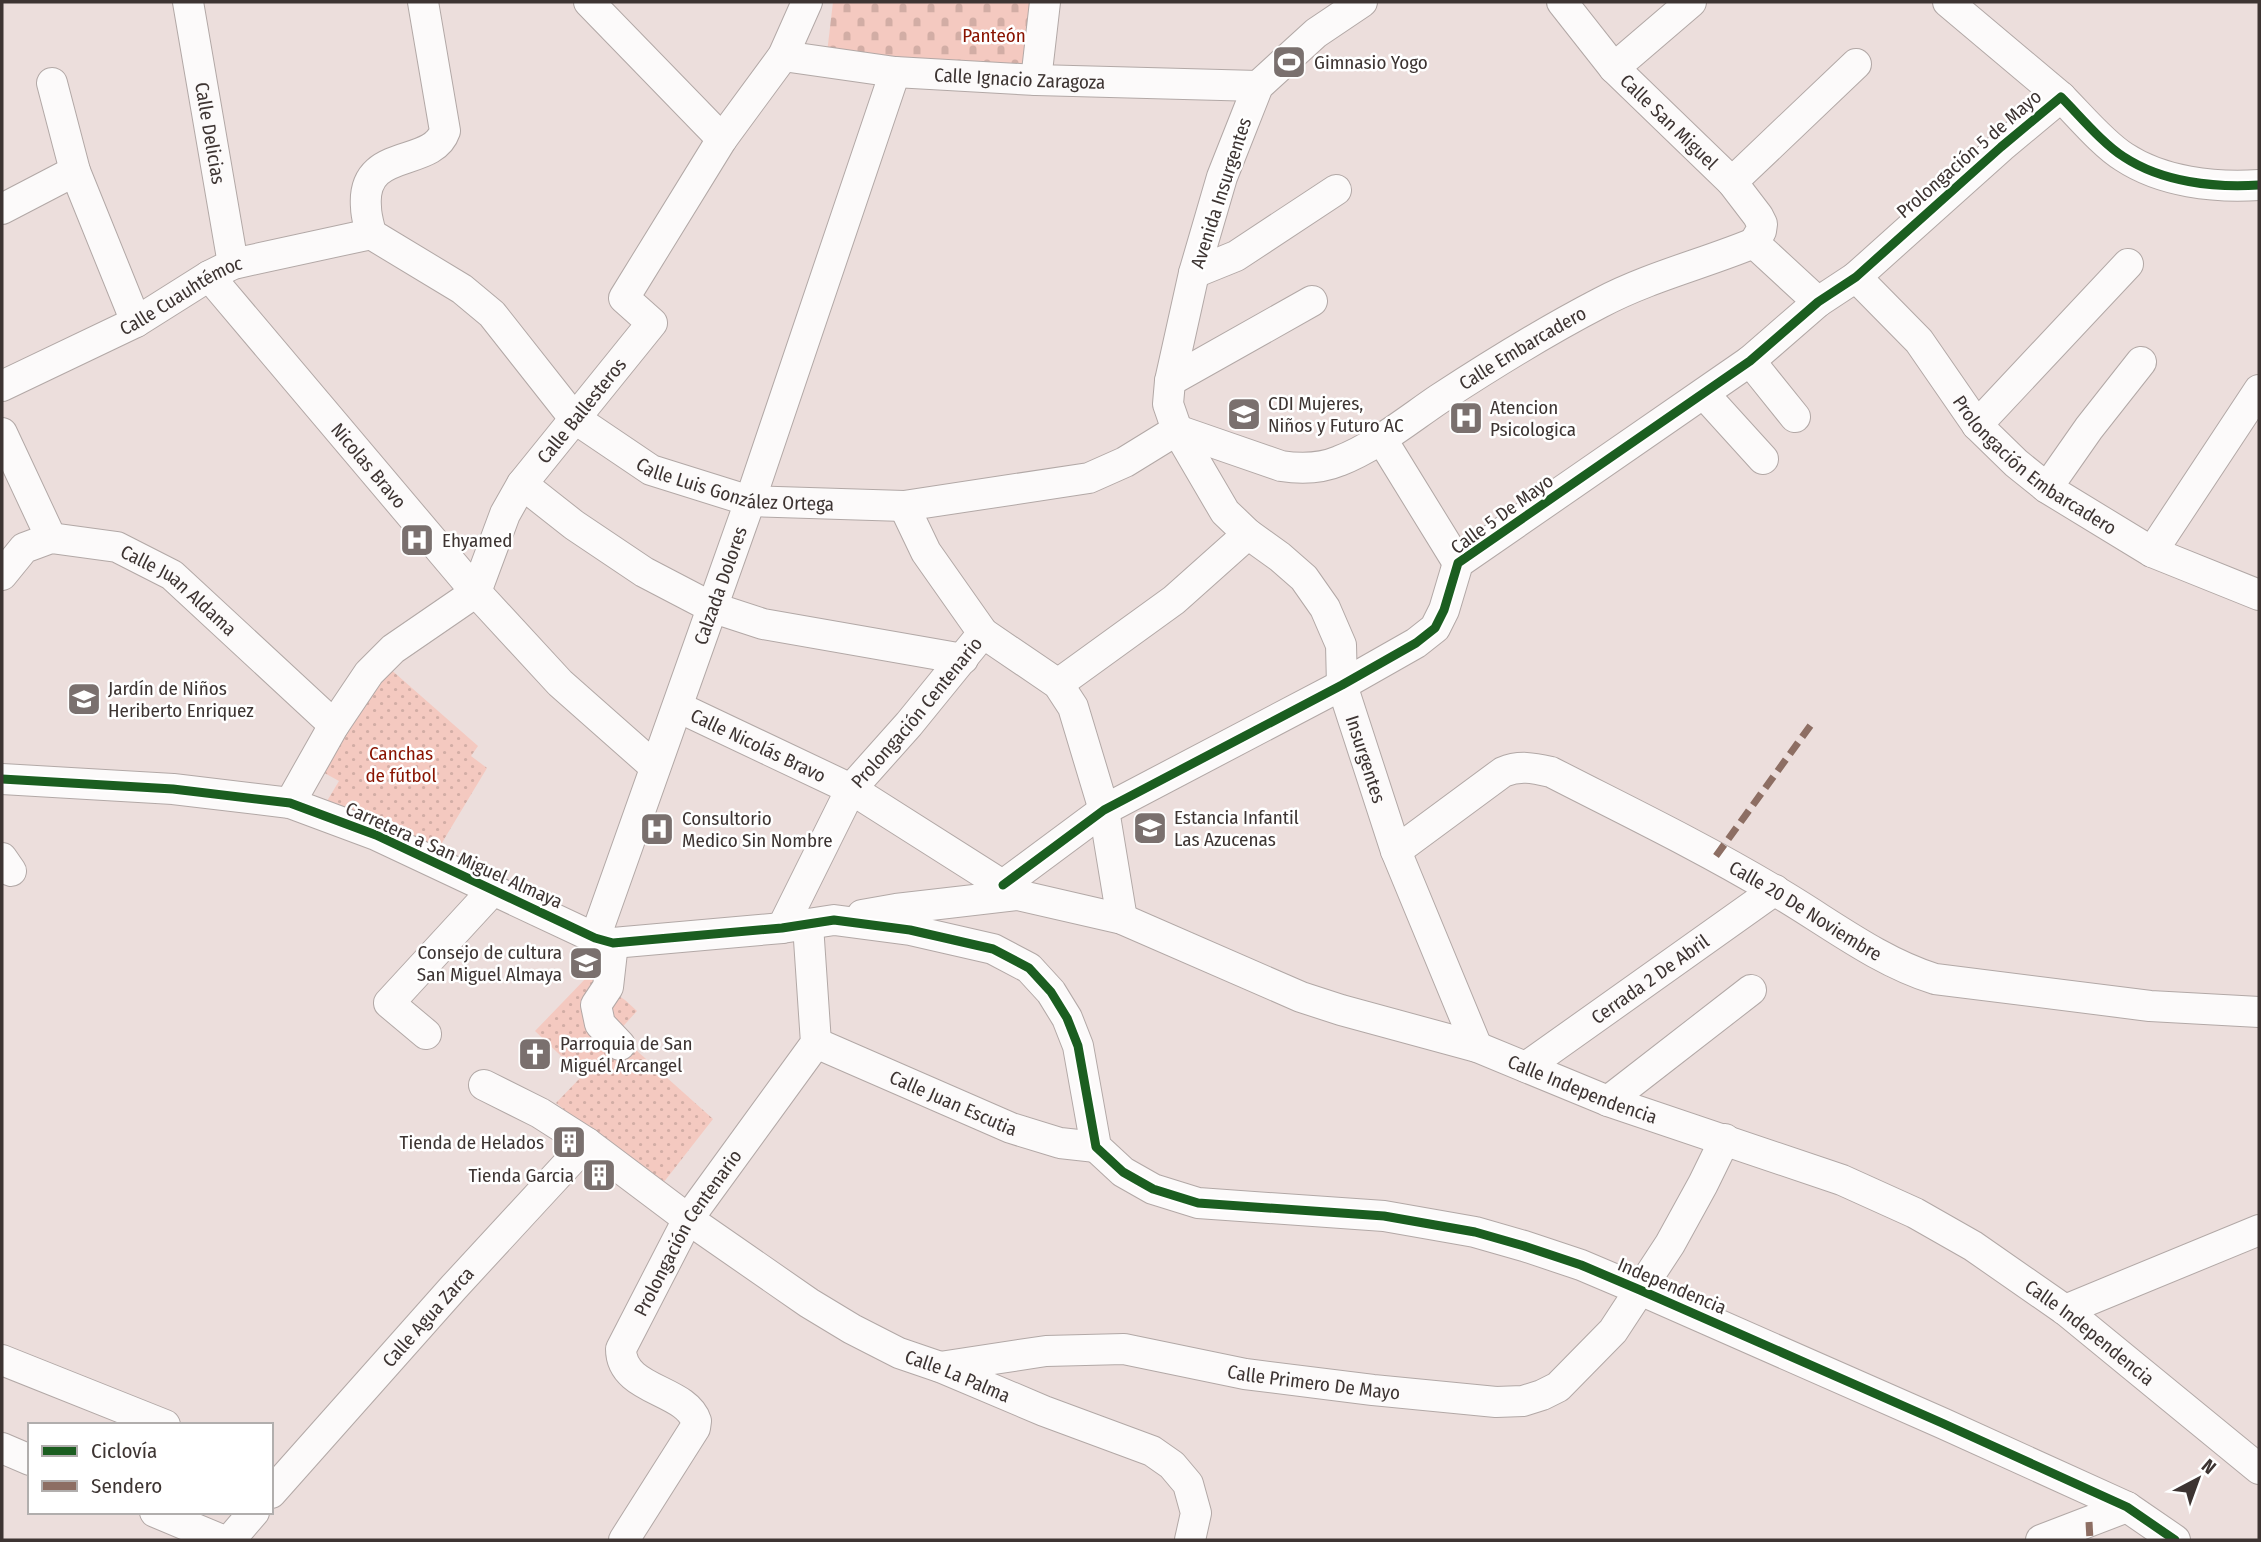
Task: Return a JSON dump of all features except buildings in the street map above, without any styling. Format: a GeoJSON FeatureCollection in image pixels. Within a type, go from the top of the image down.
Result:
{"type":"FeatureCollection","features":[{"type":"Feature","properties":{"kind":"street","name":"Calle Delicias"},"geometry":{"type":"LineString","coordinates":[[188,2],[221,270]]}},
{"type":"Feature","properties":{"kind":"street"},"geometry":{"type":"LineString","coordinates":[[371,234],[365,205],[372,179],[385,164],[435,146],[442,140],[445,131],[423,2]]}},
{"type":"Feature","properties":{"kind":"street"},"geometry":{"type":"LineString","coordinates":[[589,2],[722,139]]}},
{"type":"Feature","properties":{"kind":"street","name":"Calle Ballesteros"},"geometry":{"type":"LineString","coordinates":[[476,592],[505,514],[522,484],[652,323],[624,298],[722,139],[783,57],[807,2]]}},
{"type":"Feature","properties":{"kind":"street"},"geometry":{"type":"LineString","coordinates":[[1036,80],[1045,2]]}},
{"type":"Feature","properties":{"kind":"street","name":"Avenida Insurgentes"},"geometry":{"type":"LineString","coordinates":[[1177,430],[1168,404],[1170,381],[1194,273],[1222,177],[1258,86],[1315,33],[1362,2]]}},
{"type":"Feature","properties":{"kind":"street","name":"Calle San Miguel"},"geometry":{"type":"LineString","coordinates":[[1563,2],[1614,68],[1732,182],[1762,224],[1761,232],[1754,243]]}},
{"type":"Feature","properties":{"kind":"street"},"geometry":{"type":"LineString","coordinates":[[1614,68],[1691,2]]}},
{"type":"Feature","properties":{"kind":"street"},"geometry":{"type":"LineString","coordinates":[[1948,2],[2061,97]]}},
{"type":"Feature","properties":{"kind":"street","name":"Calle Ignacio Zaragoza"},"geometry":{"type":"LineString","coordinates":[[783,57],[895,72],[1036,80],[1258,86]]}},
{"type":"Feature","properties":{"kind":"street"},"geometry":{"type":"LineString","coordinates":[[1732,182],[1856,64]]}},
{"type":"Feature","properties":{"kind":"street","name":"Calzada Dolores"},"geometry":{"type":"LineString","coordinates":[[620,1045],[600,1024],[596,1005],[608,987],[604,940],[655,767],[750,501],[895,72]]}},
{"type":"Feature","properties":{"kind":"street"},"geometry":{"type":"LineString","coordinates":[[52,83],[75,171],[136,322]]}},
{"type":"Feature","properties":{"kind":"street","name":"Prolongación 5 de Mayo"},"geometry":{"type":"LineString","coordinates":[[1856,277],[2061,97],[2122,156],[2152,172],[2178,179],[2258,184]]}},
{"type":"Feature","properties":{"kind":"street"},"geometry":{"type":"LineString","coordinates":[[2,209],[75,171]]}},
{"type":"Feature","properties":{"kind":"street"},"geometry":{"type":"LineString","coordinates":[[1194,273],[1236,256],[1336,190]]}},
{"type":"Feature","properties":{"kind":"street","name":"Calle Cuauhtémoc"},"geometry":{"type":"LineString","coordinates":[[2,386],[136,322],[221,270],[371,234]]}},
{"type":"Feature","properties":{"kind":"street","name":"Calle Luis González Ortega"},"geometry":{"type":"LineString","coordinates":[[371,234],[462,289],[492,314],[573,418],[652,470],[750,501],[904,506],[1089,478],[1125,462],[1177,430]]}},
{"type":"Feature","properties":{"kind":"street"},"geometry":{"type":"LineString","coordinates":[[1754,243],[1818,302]]}},
{"type":"Feature","properties":{"kind":"street","name":"Calle Embarcadero"},"geometry":{"type":"LineString","coordinates":[[1177,430],[1281,466],[1322,467],[1341,461],[1381,438],[1510,353],[1602,302],[1698,262],[1754,243]]}},
{"type":"Feature","properties":{"kind":"street"},"geometry":{"type":"LineString","coordinates":[[1977,425],[2128,264]]}},
{"type":"Feature","properties":{"kind":"street","name":"Nicolas Bravo"},"geometry":{"type":"LineString","coordinates":[[221,270],[476,592],[560,683],[655,767]]}},
{"type":"Feature","properties":{"kind":"street","name":"Calle 5 De Mayo"},"geometry":{"type":"LineString","coordinates":[[1011,890],[1104,810],[1342,685],[1416,642],[1435,628],[1444,610],[1458,563],[1704,394],[1749,361],[1818,302],[1856,277]]}},
{"type":"Feature","properties":{"kind":"street","name":"Prolongación Embarcadero"},"geometry":{"type":"LineString","coordinates":[[1856,277],[1919,341],[1977,425],[2016,463],[2047,488],[2152,552],[2259,595]]}},
{"type":"Feature","properties":{"kind":"street"},"geometry":{"type":"LineString","coordinates":[[1170,381],[1312,301]]}},
{"type":"Feature","properties":{"kind":"street"},"geometry":{"type":"LineString","coordinates":[[1749,361],[1795,417]]}},
{"type":"Feature","properties":{"kind":"street"},"geometry":{"type":"LineString","coordinates":[[2047,488],[2089,428],[2141,362]]}},
{"type":"Feature","properties":{"kind":"street"},"geometry":{"type":"LineString","coordinates":[[2152,552],[2259,390]]}},
{"type":"Feature","properties":{"kind":"street"},"geometry":{"type":"LineString","coordinates":[[1704,394],[1763,459]]}},
{"type":"Feature","properties":{"kind":"street","name":"Insurgentes"},"geometry":{"type":"LineString","coordinates":[[1177,430],[1219,503],[1248,534],[1304,578],[1325,608],[1340,645],[1342,685],[1396,851],[1477,1047]]}},
{"type":"Feature","properties":{"kind":"street"},"geometry":{"type":"LineString","coordinates":[[2,433],[51,538],[24,548],[2,575]]}},
{"type":"Feature","properties":{"kind":"street"},"geometry":{"type":"LineString","coordinates":[[1381,438],[1458,563]]}},
{"type":"Feature","properties":{"kind":"street"},"geometry":{"type":"LineString","coordinates":[[522,484],[575,525],[644,572],[711,607],[763,624],[963,659]]}},
{"type":"Feature","properties":{"kind":"street","name":"Prolongación Centenario"},"geometry":{"type":"LineString","coordinates":[[808,925],[851,789],[984,633],[926,552],[904,506]]}},
{"type":"Feature","properties":{"kind":"street"},"geometry":{"type":"LineString","coordinates":[[1058,684],[1174,600],[1248,534]]}},
{"type":"Feature","properties":{"kind":"street","name":"Calle Juan Aldama"},"geometry":{"type":"LineString","coordinates":[[51,538],[117,547],[172,575],[334,725]]}},
{"type":"Feature","properties":{"kind":"street"},"geometry":{"type":"LineString","coordinates":[[290,803],[334,725],[369,673],[393,649],[476,592]]}},
{"type":"Feature","properties":{"kind":"street"},"geometry":{"type":"LineString","coordinates":[[984,633],[1058,684],[1073,708],[1104,810],[1122,919]]}},
{"type":"Feature","properties":{"kind":"street","name":"Calle Nicolás Bravo"},"geometry":{"type":"LineString","coordinates":[[678,707],[851,789],[1011,890]]}},
{"type":"Feature","properties":{"kind":"street","name":"Calle 20 De Noviembre"},"geometry":{"type":"LineString","coordinates":[[1396,851],[1503,772],[1516,767],[1531,767],[1551,772],[1671,832],[1775,890],[1888,961],[1910,971],[1935,979],[2150,1006],[2259,1012]]}},
{"type":"Feature","properties":{"kind":"street","name":"Carretera a San Miguel Almaya"},"geometry":{"type":"LineString","coordinates":[[2,779],[173,789],[290,803],[376,835],[604,940],[808,925]]}},
{"type":"Feature","properties":{"kind":"street"},"geometry":{"type":"LineString","coordinates":[[426,1034],[389,1003],[493,890]]}},
{"type":"Feature","properties":{"kind":"street","name":"Calle Independencia"},"geometry":{"type":"LineString","coordinates":[[808,925],[1011,890],[1122,919],[1301,997],[1477,1047],[1608,1101],[1842,1180],[1914,1213],[1973,1245],[2065,1310],[2259,1469]]}},
{"type":"Feature","properties":{"kind":"street","name":"Cerrada 2 De Abril"},"geometry":{"type":"LineString","coordinates":[[1526,1066],[1775,890]]}},
{"type":"Feature","properties":{"kind":"street"},"geometry":{"type":"LineString","coordinates":[[816,1042],[808,925],[956,939],[993,949],[1029,968],[1051,992],[1067,1018],[1078,1046],[1096,1147]]}},
{"type":"Feature","properties":{"kind":"street"},"geometry":{"type":"LineString","coordinates":[[1608,1101],[1751,990]]}},
{"type":"Feature","properties":{"kind":"street","name":"Prolongación Centenario"},"geometry":{"type":"LineString","coordinates":[[624,1540],[695,1428],[696,1421],[689,1409],[637,1378],[621,1358],[621,1349],[688,1219],[816,1042]]}},
{"type":"Feature","properties":{"kind":"street","name":"Calle Juan Escutia"},"geometry":{"type":"LineString","coordinates":[[816,1042],[1011,1128],[1060,1143],[1096,1147]]}},
{"type":"Feature","properties":{"kind":"street","name":"Calle La Palma"},"geometry":{"type":"LineString","coordinates":[[484,1085],[540,1113],[587,1143],[688,1219],[809,1303],[852,1329],[899,1353],[1152,1451],[1172,1465],[1188,1484],[1196,1513],[1190,1540]]}},
{"type":"Feature","properties":{"kind":"street","name":"Calle Primero De Mayo"},"geometry":{"type":"LineString","coordinates":[[940,1367],[1046,1351],[1124,1349],[1271,1377],[1452,1399],[1523,1401],[1558,1387],[1614,1331],[1670,1244],[1724,1139]]}},
{"type":"Feature","properties":{"kind":"street","name":"Calle Agua Zarca"},"geometry":{"type":"LineString","coordinates":[[277,1478],[587,1143]]}},
{"type":"Feature","properties":{"kind":"street","name":"Independencia"},"geometry":{"type":"LineString","coordinates":[[1096,1147],[1123,1172],[1153,1189],[1198,1203],[1372,1215],[1475,1232],[1580,1265],[2127,1507],[2175,1540]]}},
{"type":"Feature","properties":{"kind":"street"},"geometry":{"type":"LineString","coordinates":[[2065,1310],[2259,1230]]}},
{"type":"Feature","properties":{"kind":"street"},"geometry":{"type":"LineString","coordinates":[[2,1360],[160,1423]]}},
{"type":"Feature","properties":{"kind":"street"},"geometry":{"type":"LineString","coordinates":[[2,1448],[28,1459]]}},
{"type":"Feature","properties":{"kind":"street"},"geometry":{"type":"LineString","coordinates":[[2041,1540],[2127,1507]]}},
{"type":"Feature","properties":{"kind":"street"},"geometry":{"type":"LineString","coordinates":[[160,1514],[222,1540]]}},
{"type":"Feature","properties":{"kind":"street"},"geometry":{"type":"LineString","coordinates":[[230,1540],[252,1514]]}},
{"type":"Feature","properties":{"kind":"green space","name":"Panteón"},"geometry":{"type":"Polygon","coordinates":[[[833,2],[1035,2],[1028,71],[827,53],[833,2]]]}},
{"type":"Feature","properties":{"kind":"green space","name":"Canchas de fútbol"},"geometry":{"type":"Polygon","coordinates":[[[388,667],[478,746],[471,756],[487,768],[437,851],[327,801],[339,781],[319,770],[388,667]]]}},
{"type":"Feature","properties":{"kind":"green space"},"geometry":{"type":"Polygon","coordinates":[[[588,976],[637,1011],[617,1033],[713,1119],[660,1187],[556,1103],[582,1076],[535,1031],[588,976]]]}},
{"type":"Feature","properties":{"kind":"marked path"},"geometry":{"type":"LineString","coordinates":[[1716,856],[1813,722]]}},
{"type":"Feature","properties":{"kind":"marked path"},"geometry":{"type":"LineString","coordinates":[[2089,1522],[2090,1540]]}},
{"type":"Feature","properties":{"kind":"cycle path"},"geometry":{"type":"LineString","coordinates":[[1003,885],[1104,810],[1342,685],[1416,643],[1435,628],[1444,610],[1458,563],[1750,361],[1818,302],[1856,277],[2061,97],[2108,145],[2139,166],[2189,182],[2259,185]]}},
{"type":"Feature","properties":{"kind":"cycle path"},"geometry":{"type":"LineString","coordinates":[[2,779],[173,789],[290,803],[376,835],[595,938],[613,943],[782,928],[834,920],[910,930],[993,949],[1029,968],[1051,992],[1067,1018],[1078,1046],[1096,1147],[1123,1172],[1153,1189],[1198,1203],[1384,1216],[1475,1232],[1581,1265],[2127,1507],[2175,1540]]}},
{"type":"Feature","properties":{"kind":"place","name":"Gimnasio Yogo"},"geometry":{"type":"Point","coordinates":[1289,62]}},
{"type":"Feature","properties":{"kind":"place","name":"CDI Mujeres, Niños y Futuro AC"},"geometry":{"type":"Point","coordinates":[1244,414]}},
{"type":"Feature","properties":{"kind":"place","name":"Atencion Psicologica"},"geometry":{"type":"Point","coordinates":[1466,418]}},
{"type":"Feature","properties":{"kind":"place","name":"Ehyamed"},"geometry":{"type":"Point","coordinates":[417,540]}},
{"type":"Feature","properties":{"kind":"place","name":"Jardín de Niños Heriberto Enriquez"},"geometry":{"type":"Point","coordinates":[84,699]}},
{"type":"Feature","properties":{"kind":"place","name":"Estancia Infantil Las Azucenas"},"geometry":{"type":"Point","coordinates":[1150,828]}},
{"type":"Feature","properties":{"kind":"place","name":"Consultorio Medico Sin Nombre"},"geometry":{"type":"Point","coordinates":[657,829]}},
{"type":"Feature","properties":{"kind":"place","name":"Consejo de cultura San Miguel Almaya"},"geometry":{"type":"Point","coordinates":[586,963]}},
{"type":"Feature","properties":{"kind":"place","name":"Parroquia de San Miguél Arcangel"},"geometry":{"type":"Point","coordinates":[535,1054]}},
{"type":"Feature","properties":{"kind":"place","name":"Tienda de Helados"},"geometry":{"type":"Point","coordinates":[569,1142]}},
{"type":"Feature","properties":{"kind":"place","name":"Tienda Garcia"},"geometry":{"type":"Point","coordinates":[599,1175]}}]}
